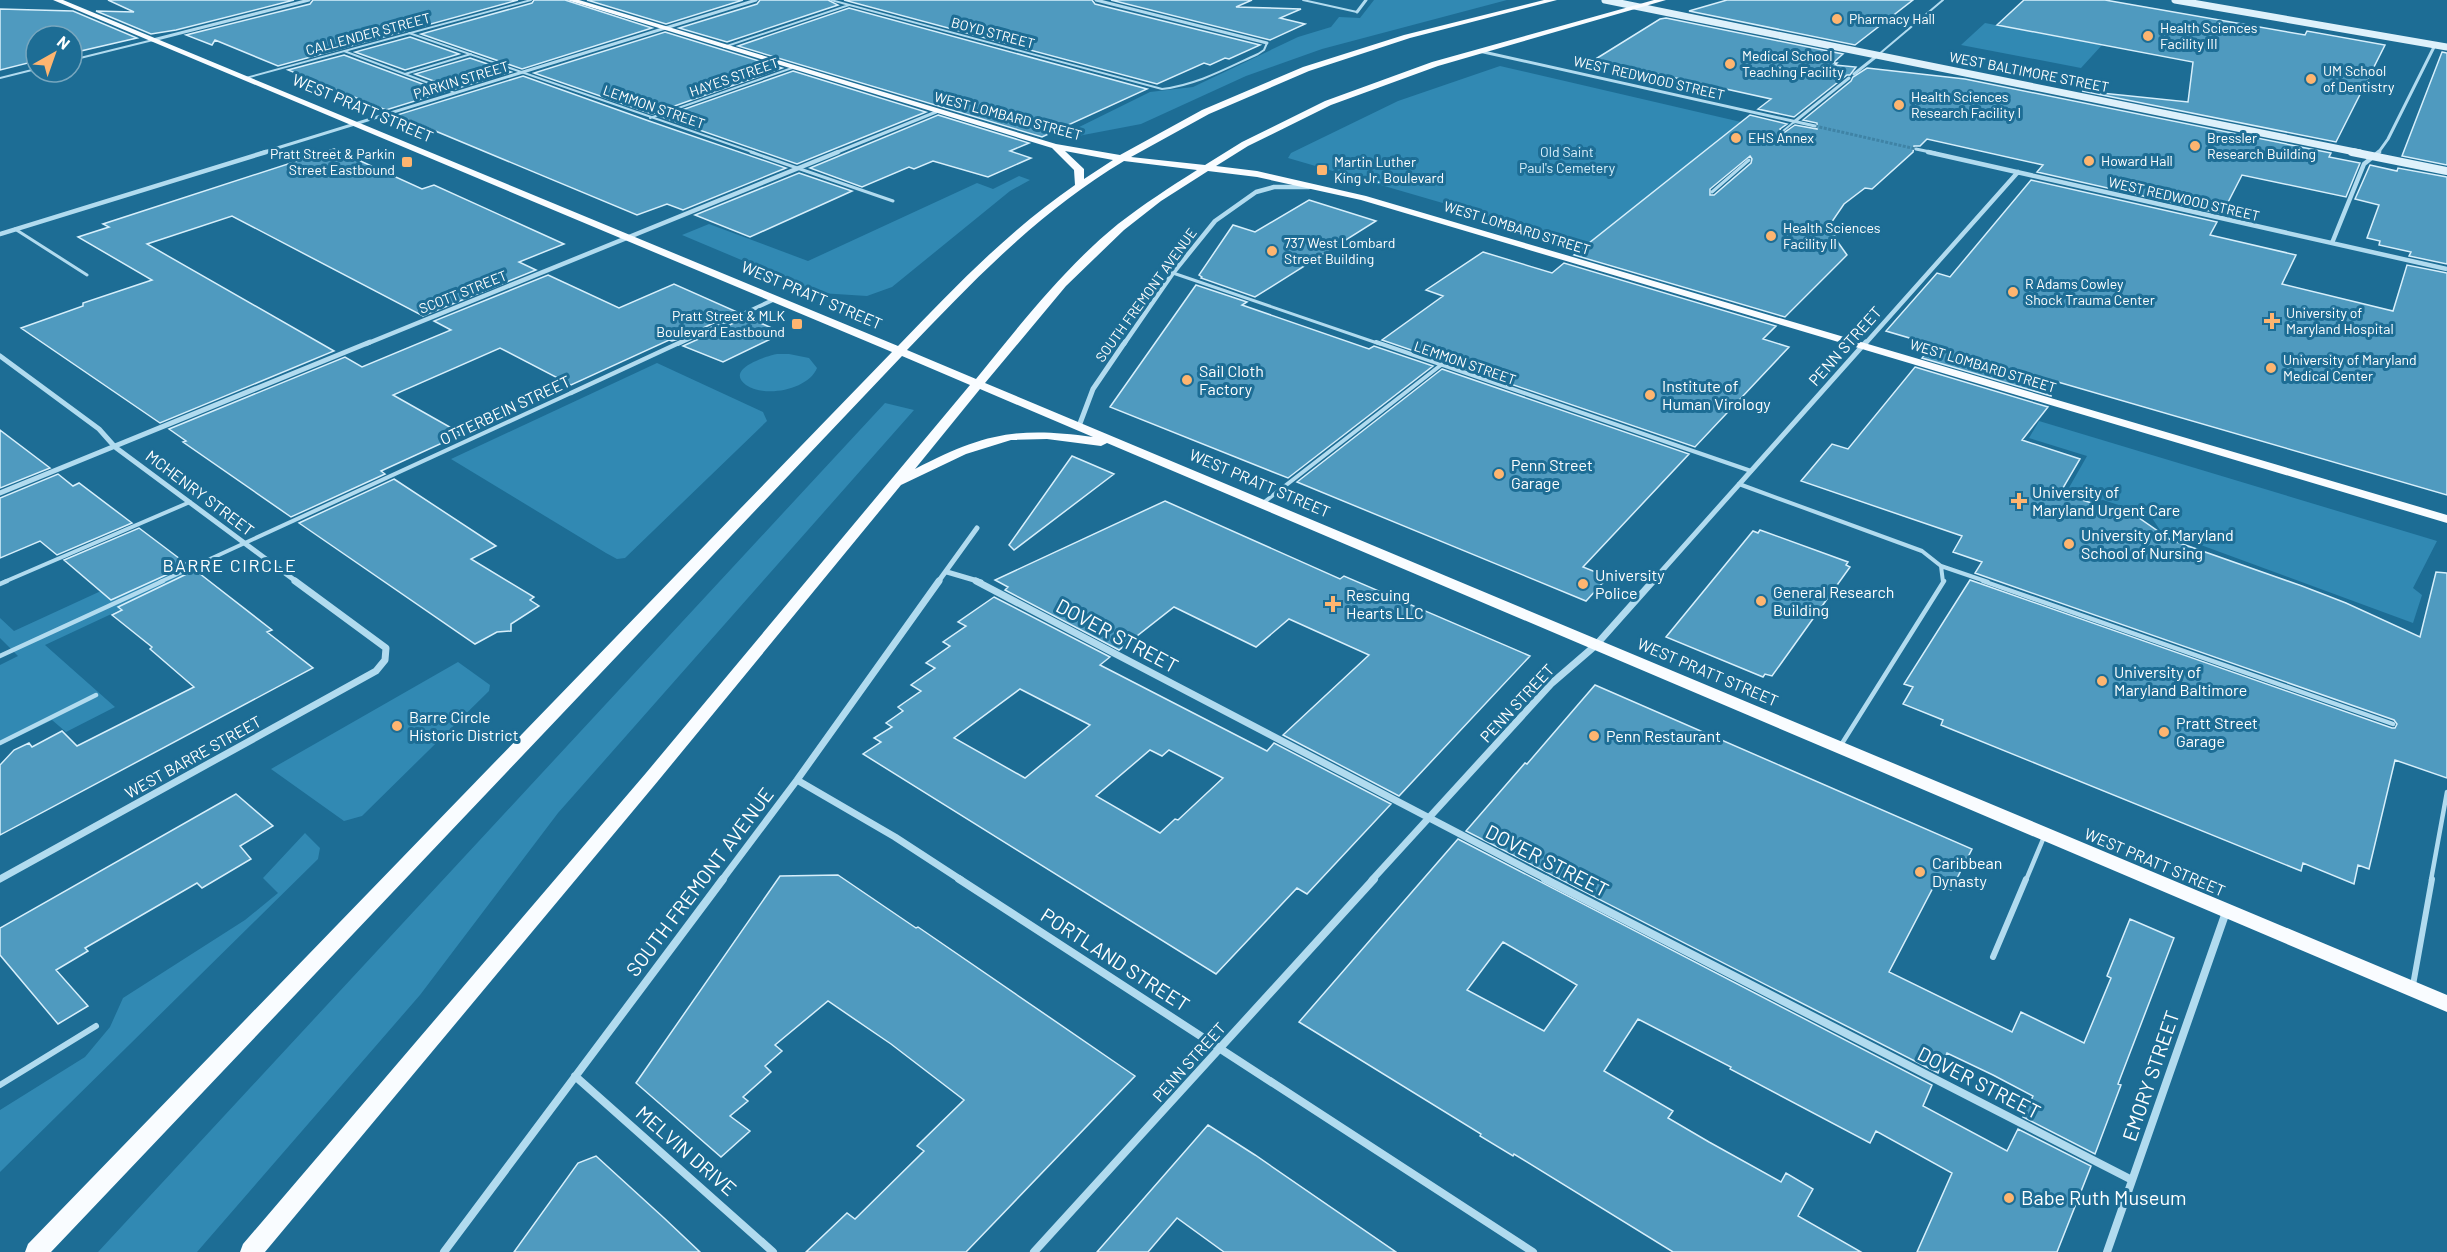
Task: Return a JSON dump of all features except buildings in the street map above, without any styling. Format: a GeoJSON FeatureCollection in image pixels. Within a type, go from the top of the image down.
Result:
{"type":"FeatureCollection","features":[{"type":"Feature","properties":{"kind":"main road","name":"WEST PRATT STREET"},"geometry":{"type":"LineString","coordinates":[[58,0],[775,298],[2447,1004]]}},
{"type":"Feature","properties":{"kind":"main road","name":"WEST LOMBARD STREET"},"geometry":{"type":"LineString","coordinates":[[571,0],[936,112],[1055,146],[1119,158],[1257,174],[1324,188],[2447,519]]}},
{"type":"Feature","properties":{"kind":"main road"},"geometry":{"type":"LineString","coordinates":[[36,1252],[1012,236],[1119,158],[1160,133],[1214,106],[1320,63],[1415,34],[1553,0]]}},
{"type":"Feature","properties":{"kind":"main road","name":"WEST BALTIMORE STREET"},"geometry":{"type":"LineString","coordinates":[[1605,0],[2447,171]]}},
{"type":"Feature","properties":{"kind":"main road"},"geometry":{"type":"LineString","coordinates":[[251,1252],[644,786],[977,384],[1062,284],[1093,253],[1158,199],[1206,168],[1281,125],[1328,103],[1415,70],[1662,0]]}},
{"type":"Feature","properties":{"kind":"main road"},"geometry":{"type":"LineString","coordinates":[[2175,0],[2447,46]]}},
{"type":"Feature","properties":{"kind":"main road"},"geometry":{"type":"LineString","coordinates":[[1055,146],[1079,169],[1080,185]]}},
{"type":"Feature","properties":{"kind":"main road"},"geometry":{"type":"LineString","coordinates":[[893,484],[966,449],[996,440],[1026,435],[1061,436],[1126,446]]}},
{"type":"Feature","properties":{"kind":"street"},"geometry":{"type":"LineString","coordinates":[[153,40],[309,0]]}},
{"type":"Feature","properties":{"kind":"street","name":"PARKIN STREET"},"geometry":{"type":"LineString","coordinates":[[0,234],[756,0]]}},
{"type":"Feature","properties":{"kind":"street"},"geometry":{"type":"LineString","coordinates":[[1096,0],[1267,43]]}},
{"type":"Feature","properties":{"kind":"street"},"geometry":{"type":"LineString","coordinates":[[1358,12],[1366,0]]}},
{"type":"Feature","properties":{"kind":"street"},"geometry":{"type":"LineString","coordinates":[[2332,243],[2364,164],[2376,156],[2388,139],[2435,45]]}},
{"type":"Feature","properties":{"kind":"street","name":"WEST REDWOOD STREET"},"geometry":{"type":"LineString","coordinates":[[1479,51],[1815,126]]}},
{"type":"Feature","properties":{"kind":"street"},"geometry":{"type":"LineString","coordinates":[[1794,122],[1878,55]]}},
{"type":"Feature","properties":{"kind":"street","name":"SCOTT STREET"},"geometry":{"type":"LineString","coordinates":[[0,493],[936,112]]}},
{"type":"Feature","properties":{"kind":"street","name":"WEST REDWOOD STREET"},"geometry":{"type":"LineString","coordinates":[[1916,149],[2447,269]]}},
{"type":"Feature","properties":{"kind":"street","name":"PENN STREET"},"geometry":{"type":"LineString","coordinates":[[1034,1252],[1552,683],[1596,645],[2018,172]]}},
{"type":"Feature","properties":{"kind":"street","name":"SOUTH FREMONT AVENUE"},"geometry":{"type":"LineString","coordinates":[[1079,426],[1092,389],[1173,273],[1215,221],[1251,194],[1280,187],[1324,188]]}},
{"type":"Feature","properties":{"kind":"street","name":"OTTERBEIN STREET"},"geometry":{"type":"LineString","coordinates":[[571,393],[775,298]]}},
{"type":"Feature","properties":{"kind":"street","name":"MCHENRY STREET"},"geometry":{"type":"LineString","coordinates":[[0,356],[99,429],[115,447],[386,648]]}},
{"type":"Feature","properties":{"kind":"street","name":"SOUTH FREMONT AVENUE"},"geometry":{"type":"LineString","coordinates":[[444,1252],[797,780],[977,528]]}},
{"type":"Feature","properties":{"kind":"street","name":"DOVER STREET"},"geometry":{"type":"LineString","coordinates":[[947,572],[980,582],[1429,819],[2132,1180]]}},
{"type":"Feature","properties":{"kind":"street","name":"WEST BARRE STREET"},"geometry":{"type":"LineString","coordinates":[[0,879],[376,671],[385,660],[386,648]]}},
{"type":"Feature","properties":{"kind":"street","name":"PORTLAND STREET"},"geometry":{"type":"LineString","coordinates":[[797,780],[895,837],[1533,1252]]}},
{"type":"Feature","properties":{"kind":"street","name":"EMORY STREET"},"geometry":{"type":"LineString","coordinates":[[2108,1252],[2226,911]]}},
{"type":"Feature","properties":{"kind":"street","name":"MELVIN DRIVE"},"geometry":{"type":"LineString","coordinates":[[575,1076],[773,1252]]}},
{"type":"Feature","properties":{"kind":"lane","name":"CALLENDER STREET"},"geometry":{"type":"LineString","coordinates":[[246,78],[531,0]]}},
{"type":"Feature","properties":{"kind":"lane","name":"BOYD STREET"},"geometry":{"type":"LineString","coordinates":[[831,0],[1150,86],[1175,88],[1187,85],[1258,54],[1264,50],[1267,43]]}},
{"type":"Feature","properties":{"kind":"lane"},"geometry":{"type":"LineString","coordinates":[[1303,0],[1358,12]]}},
{"type":"Feature","properties":{"kind":"lane"},"geometry":{"type":"LineString","coordinates":[[1878,55],[1943,0]]}},
{"type":"Feature","properties":{"kind":"lane"},"geometry":{"type":"LineString","coordinates":[[724,47],[849,5]]}},
{"type":"Feature","properties":{"kind":"lane","name":"LEMMON STREET"},"geometry":{"type":"LineString","coordinates":[[409,33],[893,201]]}},
{"type":"Feature","properties":{"kind":"lane"},"geometry":{"type":"LineString","coordinates":[[84,57],[153,40]]}},
{"type":"Feature","properties":{"kind":"lane"},"geometry":{"type":"LineString","coordinates":[[344,51],[455,93]]}},
{"type":"Feature","properties":{"kind":"lane"},"geometry":{"type":"LineString","coordinates":[[405,74],[471,54]]}},
{"type":"Feature","properties":{"kind":"lane","name":"HAYES STREET"},"geometry":{"type":"LineString","coordinates":[[650,118],[792,68]]}},
{"type":"Feature","properties":{"kind":"lane"},"geometry":{"type":"LineString","coordinates":[[0,78],[24,72]]}},
{"type":"Feature","properties":{"kind":"lane"},"geometry":{"type":"LineString","coordinates":[[1783,131],[1794,122]]}},
{"type":"Feature","properties":{"kind":"lane"},"geometry":{"type":"LineString","coordinates":[[1712,192],[1749,160]]}},
{"type":"Feature","properties":{"kind":"lane"},"geometry":{"type":"LineString","coordinates":[[15,229],[87,274]]}},
{"type":"Feature","properties":{"kind":"lane","name":"LEMMON STREET"},"geometry":{"type":"LineString","coordinates":[[1173,273],[1751,471]]}},
{"type":"Feature","properties":{"kind":"lane"},"geometry":{"type":"LineString","coordinates":[[1262,504],[1441,365]]}},
{"type":"Feature","properties":{"kind":"lane","name":"OTTERBEIN STREET"},"geometry":{"type":"LineString","coordinates":[[0,656],[571,393]]}},
{"type":"Feature","properties":{"kind":"lane"},"geometry":{"type":"LineString","coordinates":[[1739,484],[1894,539],[1922,551],[1941,566],[2393,724]]}},
{"type":"Feature","properties":{"kind":"lane"},"geometry":{"type":"LineString","coordinates":[[0,584],[190,502]]}},
{"type":"Feature","properties":{"kind":"lane"},"geometry":{"type":"LineString","coordinates":[[1840,748],[1944,580],[1941,566]]}},
{"type":"Feature","properties":{"kind":"lane"},"geometry":{"type":"LineString","coordinates":[[0,743],[96,695]]}},
{"type":"Feature","properties":{"kind":"lane"},"geometry":{"type":"LineString","coordinates":[[2412,989],[2447,792]]}},
{"type":"Feature","properties":{"kind":"lane"},"geometry":{"type":"LineString","coordinates":[[1994,957],[2045,835]]}},
{"type":"Feature","properties":{"kind":"lane"},"geometry":{"type":"LineString","coordinates":[[0,1085],[96,1026]]}},
{"type":"Feature","properties":{"kind":"green space"},"geometry":{"type":"Polygon","coordinates":[[[1374,0],[1507,0],[1322,49],[1246,76],[1141,124],[1078,136],[1067,133],[1150,92],[1193,87],[1298,37],[1331,27],[1339,17],[1360,18],[1374,0]]]}},
{"type":"Feature","properties":{"kind":"green space"},"geometry":{"type":"Polygon","coordinates":[[[1985,23],[2102,45],[2081,68],[1961,45],[1985,23]]]}},
{"type":"Feature","properties":{"kind":"green space","name":"Old Saint Paul's Cemetery"},"geometry":{"type":"Polygon","coordinates":[[[1500,66],[1741,122],[1587,245],[1288,158],[1291,153],[1398,101],[1500,66]]]}},
{"type":"Feature","properties":{"kind":"green space"},"geometry":{"type":"Polygon","coordinates":[[[1019,176],[1030,180],[1010,191],[892,287],[867,296],[820,293],[682,235],[709,224],[808,261],[977,183],[993,189],[1019,176]]]}},
{"type":"Feature","properties":{"kind":"green space"},"geometry":{"type":"Polygon","coordinates":[[[777,354],[809,358],[817,368],[805,382],[785,390],[764,391],[746,385],[740,374],[744,369],[765,357],[777,354]]]}},
{"type":"Feature","properties":{"kind":"green space"},"geometry":{"type":"Polygon","coordinates":[[[657,363],[763,412],[767,421],[625,558],[617,559],[606,553],[451,459],[657,363]]]}},
{"type":"Feature","properties":{"kind":"green space"},"geometry":{"type":"Polygon","coordinates":[[[885,403],[914,410],[558,813],[420,995],[197,1252],[98,1252],[885,403]]]}},
{"type":"Feature","properties":{"kind":"green space"},"geometry":{"type":"Polygon","coordinates":[[[2039,421],[2437,541],[2413,588],[2422,595],[2413,623],[2160,530],[2150,515],[2103,500],[2085,502],[2062,500],[2087,456],[2029,438],[2039,421]]]}},
{"type":"Feature","properties":{"kind":"green space"},"geometry":{"type":"Polygon","coordinates":[[[177,556],[199,573],[45,645],[115,707],[66,732],[52,720],[0,745],[0,665],[18,656],[0,638],[0,618],[14,631],[177,556]]]}},
{"type":"Feature","properties":{"kind":"green space"},"geometry":{"type":"Polygon","coordinates":[[[458,662],[490,685],[489,691],[362,816],[344,821],[271,769],[458,662]]]}},
{"type":"Feature","properties":{"kind":"green space"},"geometry":{"type":"Polygon","coordinates":[[[305,833],[320,848],[318,859],[0,1172],[0,1110],[85,1057],[110,1027],[123,998],[245,920],[278,893],[263,878],[305,833]]]}},
{"type":"Feature","properties":{"kind":"tunnel"},"geometry":{"type":"LineString","coordinates":[[1815,126],[1916,149]]}},
{"type":"Feature","properties":{"kind":"place","name":"Pharmacy Hall"},"geometry":{"type":"Point","coordinates":[1837,19]}},
{"type":"Feature","properties":{"kind":"place","name":"Health Sciences Facility III"},"geometry":{"type":"Point","coordinates":[2148,36]}},
{"type":"Feature","properties":{"kind":"place","name":"Medical School Teaching Facility"},"geometry":{"type":"Point","coordinates":[1730,64]}},
{"type":"Feature","properties":{"kind":"place","name":"UM School of Dentistry"},"geometry":{"type":"Point","coordinates":[2311,79]}},
{"type":"Feature","properties":{"kind":"place","name":"Health Sciences Research Facility I"},"geometry":{"type":"Point","coordinates":[1899,105]}},
{"type":"Feature","properties":{"kind":"place","name":"EHS Annex"},"geometry":{"type":"Point","coordinates":[1736,138]}},
{"type":"Feature","properties":{"kind":"place","name":"Bressler Research Building"},"geometry":{"type":"Point","coordinates":[2195,146]}},
{"type":"Feature","properties":{"kind":"place","name":"Howard Hall"},"geometry":{"type":"Point","coordinates":[2089,161]}},
{"type":"Feature","properties":{"kind":"place","name":"Pratt Street & Parkin Street Eastbound"},"geometry":{"type":"Point","coordinates":[407,162]}},
{"type":"Feature","properties":{"kind":"place","name":"Martin Luther King Jr. Boulevard"},"geometry":{"type":"Point","coordinates":[1322,170]}},
{"type":"Feature","properties":{"kind":"place","name":"Health Sciences Facility II"},"geometry":{"type":"Point","coordinates":[1771,236]}},
{"type":"Feature","properties":{"kind":"place","name":"737 West Lombard Street Building"},"geometry":{"type":"Point","coordinates":[1272,251]}},
{"type":"Feature","properties":{"kind":"place","name":"R Adams Cowley Shock Trauma Center"},"geometry":{"type":"Point","coordinates":[2013,292]}},
{"type":"Feature","properties":{"kind":"place","name":"University of Maryland Hospital"},"geometry":{"type":"Point","coordinates":[2272,321]}},
{"type":"Feature","properties":{"kind":"place","name":"Pratt Street & MLK Boulevard Eastbound"},"geometry":{"type":"Point","coordinates":[797,324]}},
{"type":"Feature","properties":{"kind":"place","name":"University of Maryland Medical Center"},"geometry":{"type":"Point","coordinates":[2271,368]}},
{"type":"Feature","properties":{"kind":"place","name":"Sail Cloth Factory"},"geometry":{"type":"Point","coordinates":[1187,380]}},
{"type":"Feature","properties":{"kind":"place","name":"Institute of Human Virology"},"geometry":{"type":"Point","coordinates":[1650,395]}},
{"type":"Feature","properties":{"kind":"place","name":"Penn Street Garage"},"geometry":{"type":"Point","coordinates":[1499,474]}},
{"type":"Feature","properties":{"kind":"place","name":"University of Maryland Urgent Care"},"geometry":{"type":"Point","coordinates":[2019,501]}},
{"type":"Feature","properties":{"kind":"place","name":"University of Maryland School of Nursing"},"geometry":{"type":"Point","coordinates":[2069,544]}},
{"type":"Feature","properties":{"kind":"place","name":"University Police"},"geometry":{"type":"Point","coordinates":[1583,584]}},
{"type":"Feature","properties":{"kind":"place","name":"General Research Building"},"geometry":{"type":"Point","coordinates":[1761,601]}},
{"type":"Feature","properties":{"kind":"place","name":"Rescuing Hearts LLC"},"geometry":{"type":"Point","coordinates":[1333,604]}},
{"type":"Feature","properties":{"kind":"place","name":"University of Maryland Baltimore"},"geometry":{"type":"Point","coordinates":[2102,681]}},
{"type":"Feature","properties":{"kind":"place","name":"Barre Circle Historic District"},"geometry":{"type":"Point","coordinates":[397,726]}},
{"type":"Feature","properties":{"kind":"place","name":"Pratt Street Garage"},"geometry":{"type":"Point","coordinates":[2164,732]}},
{"type":"Feature","properties":{"kind":"place","name":"Penn Restaurant"},"geometry":{"type":"Point","coordinates":[1594,736]}},
{"type":"Feature","properties":{"kind":"place","name":"Caribbean Dynasty"},"geometry":{"type":"Point","coordinates":[1920,872]}},
{"type":"Feature","properties":{"kind":"place","name":"Babe Ruth Museum"},"geometry":{"type":"Point","coordinates":[2009,1198]}},
{"type":"Feature","properties":{"kind":"district","name":"BARRE CIRCLE"},"geometry":{"type":"Point","coordinates":[230,566]}}]}
